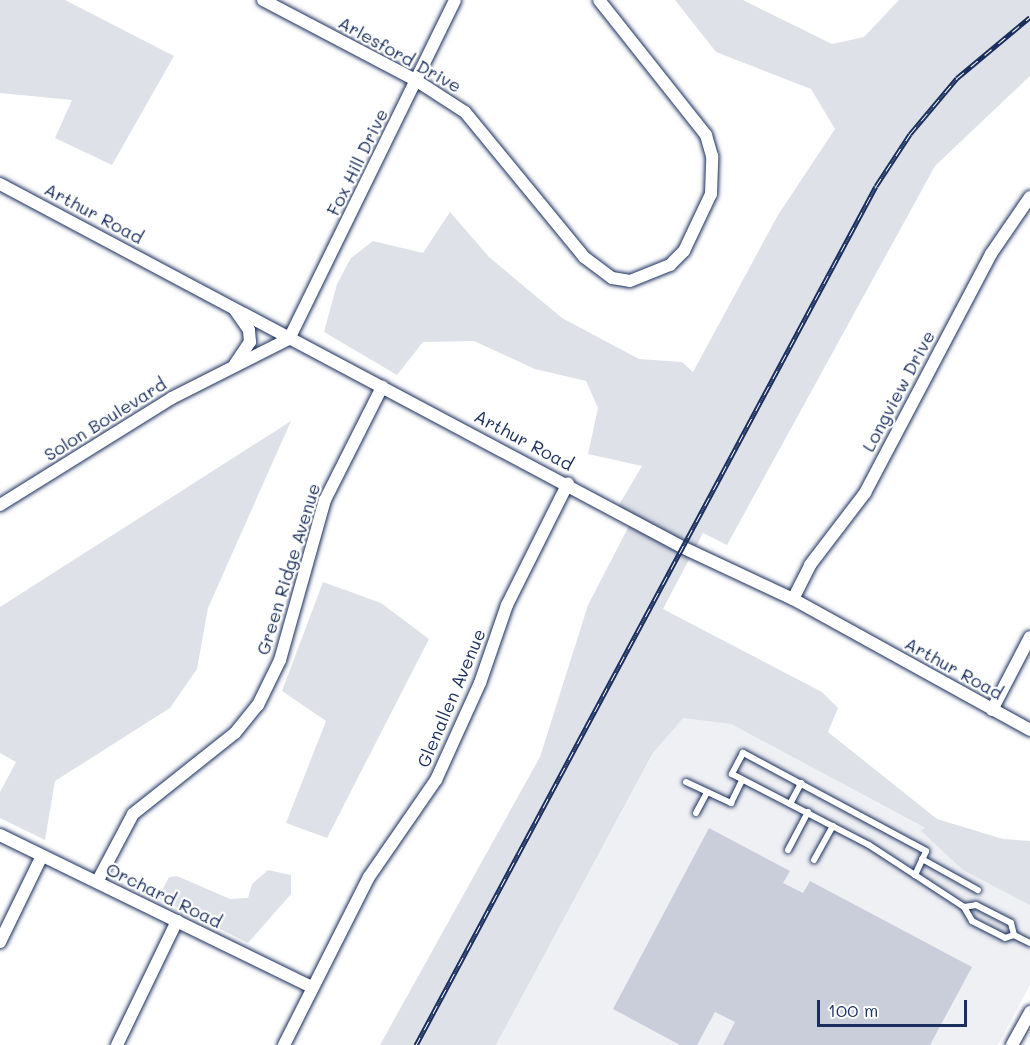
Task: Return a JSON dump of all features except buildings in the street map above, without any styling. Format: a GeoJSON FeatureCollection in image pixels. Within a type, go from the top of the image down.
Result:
{"type":"FeatureCollection","features":[{"type":"Feature","properties":{"kind":"street","name":"Arlesford Drive"},"geometry":{"type":"LineString","coordinates":[[263,0],[417,81],[465,112],[598,269],[630,281],[670,265],[684,251],[711,194],[712,178],[706,135],[599,0]]}},
{"type":"Feature","properties":{"kind":"street","name":"Fox Hill Drive"},"geometry":{"type":"LineString","coordinates":[[289,339],[417,81],[454,0]]}},
{"type":"Feature","properties":{"kind":"street","name":"Arthur Road"},"geometry":{"type":"LineString","coordinates":[[0,184],[230,305],[289,339],[568,483],[684,548],[793,599],[1030,730]]}},
{"type":"Feature","properties":{"kind":"street","name":"Longview Drive"},"geometry":{"type":"LineString","coordinates":[[793,599],[810,566],[865,493],[991,254],[1030,197]]}},
{"type":"Feature","properties":{"kind":"street"},"geometry":{"type":"LineString","coordinates":[[230,305],[249,330],[244,355],[232,367]]}},
{"type":"Feature","properties":{"kind":"street","name":"Solon Boulevard"},"geometry":{"type":"LineString","coordinates":[[0,505],[172,398],[289,339]]}},
{"type":"Feature","properties":{"kind":"street","name":"Green Ridge Avenue"},"geometry":{"type":"LineString","coordinates":[[97,882],[133,814],[235,733],[258,705],[280,660],[324,500],[382,387]]}},
{"type":"Feature","properties":{"kind":"street","name":"Glenallen Avenue"},"geometry":{"type":"LineString","coordinates":[[284,1045],[369,877],[436,780],[471,705],[507,605],[568,483]]}},
{"type":"Feature","properties":{"kind":"street"},"geometry":{"type":"LineString","coordinates":[[992,710],[1030,637]]}},
{"type":"Feature","properties":{"kind":"street","name":"Orchard Road"},"geometry":{"type":"LineString","coordinates":[[0,835],[312,987]]}},
{"type":"Feature","properties":{"kind":"street"},"geometry":{"type":"LineString","coordinates":[[0,942],[42,856]]}},
{"type":"Feature","properties":{"kind":"street"},"geometry":{"type":"LineString","coordinates":[[117,1045],[177,921]]}},
{"type":"Feature","properties":{"kind":"street"},"geometry":{"type":"LineString","coordinates":[[1012,1045],[1030,1012]]}},
{"type":"Feature","properties":{"kind":"lane"},"geometry":{"type":"LineString","coordinates":[[915,875],[926,851],[743,753],[732,774],[808,812],[915,875],[964,907],[972,921],[1005,938],[1014,935],[1030,943]]}},
{"type":"Feature","properties":{"kind":"lane"},"geometry":{"type":"LineString","coordinates":[[686,782],[731,802],[742,780]]}},
{"type":"Feature","properties":{"kind":"lane"},"geometry":{"type":"LineString","coordinates":[[790,804],[801,783]]}},
{"type":"Feature","properties":{"kind":"lane"},"geometry":{"type":"LineString","coordinates":[[696,813],[707,792]]}},
{"type":"Feature","properties":{"kind":"lane"},"geometry":{"type":"LineString","coordinates":[[788,850],[808,812]]}},
{"type":"Feature","properties":{"kind":"lane"},"geometry":{"type":"LineString","coordinates":[[814,860],[833,826]]}},
{"type":"Feature","properties":{"kind":"lane"},"geometry":{"type":"LineString","coordinates":[[922,859],[978,890]]}},
{"type":"Feature","properties":{"kind":"lane"},"geometry":{"type":"LineString","coordinates":[[964,907],[976,905],[1011,923],[1014,935]]}},
{"type":"Feature","properties":{"kind":"shaded area"},"geometry":{"type":"Polygon","coordinates":[[[0,0],[65,0],[174,56],[112,165],[55,138],[72,100],[0,93],[0,0]]]}},
{"type":"Feature","properties":{"kind":"shaded area"},"geometry":{"type":"Polygon","coordinates":[[[675,0],[743,0],[832,44],[864,37],[899,0],[1030,0],[1030,76],[935,166],[727,545],[703,533],[663,609],[822,692],[838,708],[828,732],[937,819],[1003,839],[1030,841],[1030,905],[963,870],[921,831],[925,828],[731,724],[683,718],[653,753],[496,1045],[380,1045],[540,757],[588,605],[632,520],[616,510],[642,466],[588,454],[598,408],[586,381],[535,369],[474,341],[423,342],[397,375],[324,332],[337,284],[351,258],[373,241],[423,253],[450,212],[489,257],[562,318],[639,359],[682,362],[693,372],[778,215],[835,129],[811,89],[716,52],[675,0]]]}},
{"type":"Feature","properties":{"kind":"shaded area"},"geometry":{"type":"Polygon","coordinates":[[[291,421],[208,608],[197,669],[170,708],[55,781],[45,840],[0,818],[0,792],[16,762],[0,753],[0,607],[291,421]]]}},
{"type":"Feature","properties":{"kind":"shaded area"},"geometry":{"type":"Polygon","coordinates":[[[323,582],[381,603],[429,639],[327,838],[286,823],[326,721],[282,691],[323,582]]]}},
{"type":"Feature","properties":{"kind":"shaded area"},"geometry":{"type":"Polygon","coordinates":[[[683,698],[1030,885],[1030,985],[998,1045],[496,1045],[683,698]]]}},
{"type":"Feature","properties":{"kind":"shaded area"},"geometry":{"type":"Polygon","coordinates":[[[268,870],[291,875],[291,894],[248,943],[158,898],[169,877],[177,876],[230,899],[248,898],[252,884],[268,870]]]}},
{"type":"Feature","properties":{"kind":"railway"},"geometry":{"type":"LineString","coordinates":[[416,1045],[876,186],[910,134],[957,78],[1030,17]]}}]}
